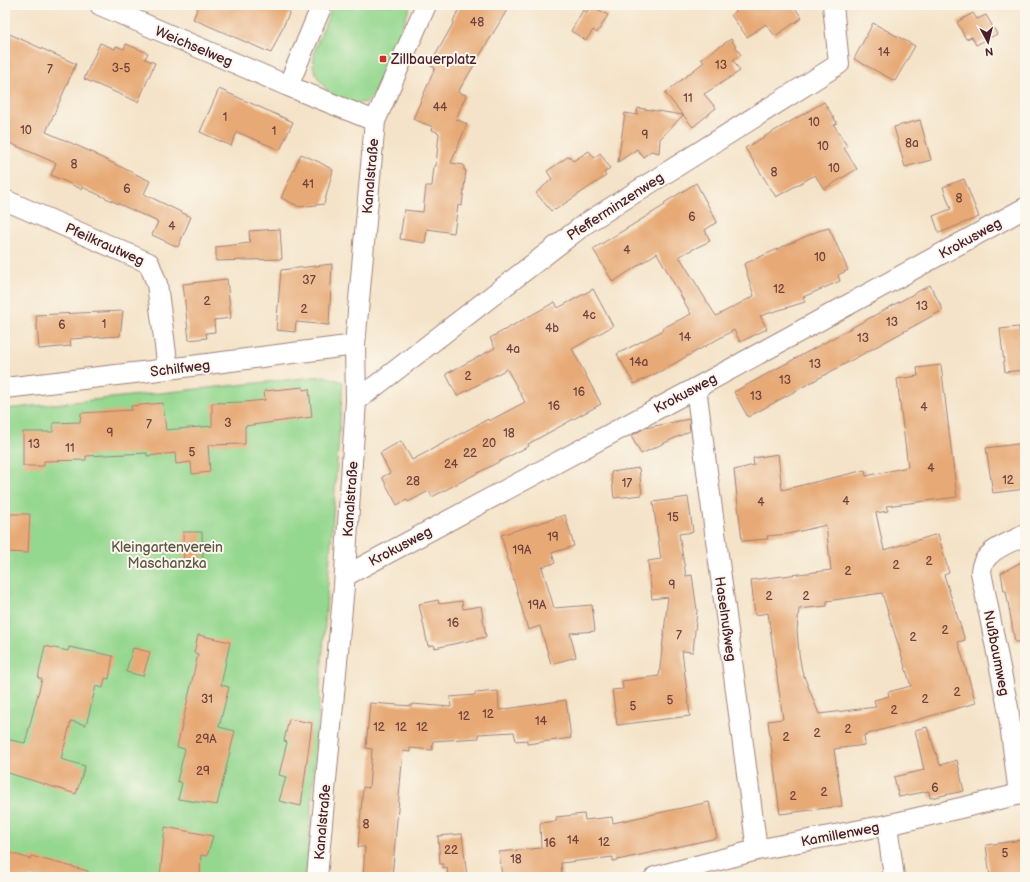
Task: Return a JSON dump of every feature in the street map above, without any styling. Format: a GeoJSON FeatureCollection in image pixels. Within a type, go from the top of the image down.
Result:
{"type":"FeatureCollection","features":[{"type":"Feature","properties":{"kind":"street","name":"Weichselweg"},"geometry":{"type":"LineString","coordinates":[[100,5],[288,86]]}},
{"type":"Feature","properties":{"kind":"street"},"geometry":{"type":"LineString","coordinates":[[322,5],[288,86],[375,121],[426,5]]}},
{"type":"Feature","properties":{"kind":"street","name":"Pfefferminzenweg"},"geometry":{"type":"LineString","coordinates":[[356,401],[585,224],[839,64],[833,5]]}},
{"type":"Feature","properties":{"kind":"street","name":"Kanalstraße"},"geometry":{"type":"LineString","coordinates":[[317,877],[345,576],[356,401],[355,345],[375,121]]}},
{"type":"Feature","properties":{"kind":"street","name":"Pfeilkrautweg"},"geometry":{"type":"LineString","coordinates":[[5,200],[149,263],[157,284],[168,369]]}},
{"type":"Feature","properties":{"kind":"street","name":"Krokusweg"},"geometry":{"type":"LineString","coordinates":[[345,576],[696,388],[1025,208]]}},
{"type":"Feature","properties":{"kind":"street","name":"Schilfweg"},"geometry":{"type":"LineString","coordinates":[[5,388],[355,345]]}},
{"type":"Feature","properties":{"kind":"street","name":"Haselnußweg"},"geometry":{"type":"LineString","coordinates":[[696,388],[757,850]]}},
{"type":"Feature","properties":{"kind":"street","name":"Nußbaumweg"},"geometry":{"type":"LineString","coordinates":[[1022,794],[1008,708],[981,572],[984,559],[994,550],[1025,535]]}},
{"type":"Feature","properties":{"kind":"street","name":"Kamillenweg"},"geometry":{"type":"LineString","coordinates":[[655,877],[757,850],[887,825],[1022,794]]}},
{"type":"Feature","properties":{"kind":"street"},"geometry":{"type":"LineString","coordinates":[[887,825],[894,877]]}},
{"type":"Feature","properties":{"kind":"green space"},"geometry":{"type":"Polygon","coordinates":[[[333,5],[411,5],[374,94],[367,102],[352,104],[330,94],[318,78],[313,66],[315,49],[333,5]]]}},
{"type":"Feature","properties":{"kind":"green space","name":"Kleingartenverein Maschanzka"},"geometry":{"type":"Polygon","coordinates":[[[324,376],[343,382],[306,877],[5,877],[5,409],[324,376]]]}},
{"type":"Feature","properties":{"kind":"building"},"geometry":{"type":"Polygon","coordinates":[[[199,5],[293,5],[271,53],[193,19],[199,5]]]}},
{"type":"Feature","properties":{"kind":"building"},"geometry":{"type":"Polygon","coordinates":[[[461,5],[510,5],[458,92],[466,95],[456,119],[467,124],[451,163],[464,165],[464,170],[466,170],[462,206],[458,205],[454,233],[427,229],[425,243],[400,239],[404,210],[423,212],[426,186],[432,186],[434,166],[436,166],[439,133],[432,130],[433,127],[413,119],[435,68],[430,65],[454,22],[453,21],[461,5]]]}},
{"type":"Feature","properties":{"kind":"building"},"geometry":{"type":"Polygon","coordinates":[[[590,5],[608,15],[597,33],[593,30],[586,40],[571,31],[583,10],[587,12],[590,5]]]}},
{"type":"Feature","properties":{"kind":"building"},"geometry":{"type":"Polygon","coordinates":[[[744,5],[793,5],[802,18],[775,36],[766,24],[747,37],[731,15],[744,5]]]}},
{"type":"Feature","properties":{"kind":"building"},"geometry":{"type":"Polygon","coordinates":[[[973,13],[977,19],[986,15],[997,34],[976,45],[972,37],[966,39],[957,22],[973,13]]]}},
{"type":"Feature","properties":{"kind":"building"},"geometry":{"type":"Polygon","coordinates":[[[873,23],[915,46],[895,81],[854,59],[873,23]]]}},
{"type":"Feature","properties":{"kind":"building"},"geometry":{"type":"Polygon","coordinates":[[[5,32],[76,64],[46,132],[96,154],[150,181],[144,194],[191,217],[178,247],[152,235],[158,222],[82,187],[81,189],[51,175],[56,163],[5,141],[5,32]]]}},
{"type":"Feature","properties":{"kind":"building"},"geometry":{"type":"Polygon","coordinates":[[[731,39],[741,55],[733,60],[740,71],[704,94],[716,108],[693,127],[665,93],[704,62],[701,59],[731,39]]]}},
{"type":"Feature","properties":{"kind":"building"},"geometry":{"type":"Polygon","coordinates":[[[100,43],[115,49],[116,46],[124,49],[126,44],[148,53],[145,59],[155,63],[138,102],[84,79],[100,43]]]}},
{"type":"Feature","properties":{"kind":"building"},"geometry":{"type":"Polygon","coordinates":[[[219,89],[293,122],[280,150],[237,132],[231,146],[200,132],[219,89]]]}},
{"type":"Feature","properties":{"kind":"building"},"geometry":{"type":"Polygon","coordinates":[[[824,102],[837,123],[834,125],[847,146],[844,148],[857,169],[824,189],[815,175],[776,197],[745,148],[824,102]]]}},
{"type":"Feature","properties":{"kind":"building"},"geometry":{"type":"Polygon","coordinates":[[[638,108],[683,115],[660,139],[659,153],[651,151],[643,157],[637,149],[618,162],[625,113],[637,115],[638,108]]]}},
{"type":"Feature","properties":{"kind":"building"},"geometry":{"type":"Polygon","coordinates":[[[920,120],[931,160],[905,167],[894,127],[920,120]]]}},
{"type":"Feature","properties":{"kind":"building"},"geometry":{"type":"Polygon","coordinates":[[[589,151],[594,158],[600,153],[610,168],[604,173],[606,176],[555,210],[554,209],[551,211],[536,193],[552,179],[547,171],[569,156],[573,161],[589,151]]]}},
{"type":"Feature","properties":{"kind":"building"},"geometry":{"type":"Polygon","coordinates":[[[301,154],[333,170],[324,204],[300,207],[281,198],[301,154]]]}},
{"type":"Feature","properties":{"kind":"building"},"geometry":{"type":"Polygon","coordinates":[[[964,179],[979,217],[939,233],[933,216],[951,209],[943,187],[964,179]]]}},
{"type":"Feature","properties":{"kind":"building"},"geometry":{"type":"Polygon","coordinates":[[[696,183],[717,222],[705,230],[710,241],[679,256],[716,316],[754,296],[744,264],[818,231],[829,228],[848,270],[838,275],[840,281],[803,297],[805,302],[760,316],[767,329],[740,342],[734,330],[661,371],[634,384],[617,354],[664,330],[663,328],[691,314],[657,253],[613,282],[593,249],[665,205],[664,203],[696,183]]]}},
{"type":"Feature","properties":{"kind":"building"},"geometry":{"type":"Polygon","coordinates":[[[280,229],[282,259],[216,261],[216,247],[250,243],[249,231],[280,229]]]}},
{"type":"Feature","properties":{"kind":"building"},"geometry":{"type":"Polygon","coordinates":[[[332,264],[329,325],[296,322],[295,332],[276,330],[281,270],[332,264]]]}},
{"type":"Feature","properties":{"kind":"building"},"geometry":{"type":"Polygon","coordinates":[[[227,279],[231,318],[214,320],[215,332],[206,333],[207,338],[189,340],[183,284],[227,279]]]}},
{"type":"Feature","properties":{"kind":"building"},"geometry":{"type":"Polygon","coordinates":[[[930,285],[943,310],[748,417],[734,392],[930,285]]]}},
{"type":"Feature","properties":{"kind":"building"},"geometry":{"type":"Polygon","coordinates":[[[593,289],[613,326],[572,349],[601,404],[528,444],[529,446],[432,497],[429,491],[408,502],[407,500],[397,505],[382,477],[390,473],[380,453],[401,441],[412,460],[488,419],[489,421],[525,402],[507,369],[457,396],[446,374],[495,348],[490,338],[555,302],[558,308],[593,289]]]}},
{"type":"Feature","properties":{"kind":"building"},"geometry":{"type":"Polygon","coordinates":[[[123,311],[120,336],[70,339],[71,346],[39,349],[36,315],[123,311]]]}},
{"type":"Feature","properties":{"kind":"building"},"geometry":{"type":"Polygon","coordinates":[[[1019,327],[1020,337],[1025,336],[1025,370],[1005,372],[1000,329],[1019,327]]]}},
{"type":"Feature","properties":{"kind":"building"},"geometry":{"type":"Polygon","coordinates":[[[941,365],[957,497],[886,506],[888,511],[876,513],[884,550],[938,534],[949,573],[944,575],[965,640],[958,642],[976,703],[864,735],[865,745],[834,749],[842,806],[780,814],[768,721],[783,719],[768,613],[755,615],[751,580],[831,570],[826,525],[788,534],[767,536],[768,539],[742,541],[734,470],[754,465],[753,458],[778,454],[782,490],[865,470],[866,476],[908,467],[897,379],[918,376],[917,368],[941,365]],[[882,593],[827,601],[827,606],[799,609],[797,630],[802,671],[819,714],[876,707],[874,700],[889,696],[888,692],[911,686],[882,593]]]}},
{"type":"Feature","properties":{"kind":"building"},"geometry":{"type":"Polygon","coordinates":[[[303,387],[303,390],[309,389],[312,417],[245,426],[245,444],[208,445],[210,472],[192,474],[191,462],[176,464],[175,453],[147,456],[147,453],[86,456],[86,460],[44,461],[44,466],[23,466],[23,432],[53,432],[53,423],[80,422],[81,413],[132,410],[131,406],[163,403],[166,430],[212,426],[212,403],[265,400],[264,391],[303,387]]]}},
{"type":"Feature","properties":{"kind":"building"},"geometry":{"type":"Polygon","coordinates":[[[689,419],[690,431],[641,454],[631,436],[645,428],[689,419]]]}},
{"type":"Feature","properties":{"kind":"building"},"geometry":{"type":"Polygon","coordinates":[[[1025,443],[1025,489],[993,493],[986,448],[1025,443]]]}},
{"type":"Feature","properties":{"kind":"building"},"geometry":{"type":"Polygon","coordinates":[[[639,468],[642,495],[614,498],[611,472],[639,468]]]}},
{"type":"Feature","properties":{"kind":"building"},"geometry":{"type":"Polygon","coordinates":[[[688,497],[693,532],[679,534],[686,576],[692,575],[697,610],[693,652],[682,651],[690,716],[617,725],[612,690],[623,689],[622,681],[659,676],[668,597],[652,599],[648,561],[661,559],[653,502],[688,497]]]}},
{"type":"Feature","properties":{"kind":"building"},"geometry":{"type":"Polygon","coordinates":[[[5,514],[30,514],[28,553],[5,552],[5,514]]]}},
{"type":"Feature","properties":{"kind":"building"},"geometry":{"type":"Polygon","coordinates":[[[565,515],[574,546],[552,553],[555,563],[542,567],[554,608],[592,605],[595,631],[570,633],[576,657],[551,664],[540,626],[528,630],[501,535],[565,515]]]}},
{"type":"Feature","properties":{"kind":"building"},"geometry":{"type":"Polygon","coordinates":[[[183,532],[202,532],[203,565],[184,566],[183,532]]]}},
{"type":"Feature","properties":{"kind":"building"},"geometry":{"type":"Polygon","coordinates":[[[1025,560],[1025,641],[1015,642],[1006,591],[1004,591],[1001,573],[1025,560]]]}},
{"type":"Feature","properties":{"kind":"building"},"geometry":{"type":"Polygon","coordinates":[[[438,600],[439,604],[462,601],[463,609],[481,606],[486,637],[435,648],[434,645],[428,646],[419,604],[438,600]]]}},
{"type":"Feature","properties":{"kind":"building"},"geometry":{"type":"Polygon","coordinates":[[[198,635],[230,642],[221,685],[229,687],[219,727],[235,731],[217,805],[178,799],[182,783],[177,781],[185,749],[177,747],[198,654],[194,653],[198,635]]]}},
{"type":"Feature","properties":{"kind":"building"},"geometry":{"type":"Polygon","coordinates":[[[45,646],[68,651],[69,647],[113,656],[109,679],[105,678],[103,688],[96,686],[86,725],[71,721],[61,759],[85,766],[76,794],[5,772],[5,739],[25,743],[42,679],[38,678],[45,646]]]}},
{"type":"Feature","properties":{"kind":"building"},"geometry":{"type":"Polygon","coordinates":[[[133,648],[150,652],[143,676],[126,672],[133,648]]]}},
{"type":"Feature","properties":{"kind":"building"},"geometry":{"type":"Polygon","coordinates":[[[498,691],[499,710],[566,700],[571,738],[527,744],[527,740],[516,741],[514,732],[478,734],[479,738],[433,741],[432,750],[410,748],[410,752],[403,751],[392,877],[363,877],[365,847],[358,847],[363,787],[369,788],[372,749],[366,748],[370,703],[451,707],[450,697],[498,691]]]}},
{"type":"Feature","properties":{"kind":"building"},"geometry":{"type":"Polygon","coordinates":[[[289,719],[312,723],[301,806],[279,801],[286,777],[279,775],[287,742],[284,741],[289,719]]]}},
{"type":"Feature","properties":{"kind":"building"},"geometry":{"type":"Polygon","coordinates":[[[927,727],[940,765],[957,760],[964,791],[930,798],[929,791],[899,797],[894,777],[924,770],[915,730],[927,727]]]}},
{"type":"Feature","properties":{"kind":"building"},"geometry":{"type":"Polygon","coordinates":[[[709,802],[717,838],[613,861],[613,857],[561,863],[562,877],[502,877],[499,852],[541,848],[540,823],[557,821],[556,817],[584,814],[585,820],[612,817],[613,823],[709,802]]]}},
{"type":"Feature","properties":{"kind":"building"},"geometry":{"type":"Polygon","coordinates":[[[165,827],[213,836],[207,856],[201,855],[200,877],[160,877],[165,827]]]}},
{"type":"Feature","properties":{"kind":"building"},"geometry":{"type":"Polygon","coordinates":[[[462,834],[467,877],[448,877],[447,867],[443,868],[443,864],[440,864],[438,836],[462,834]]]}},
{"type":"Feature","properties":{"kind":"building"},"geometry":{"type":"Polygon","coordinates":[[[1022,840],[1025,862],[1025,877],[990,877],[986,845],[1022,840]]]}},
{"type":"Feature","properties":{"kind":"building"},"geometry":{"type":"Polygon","coordinates":[[[5,851],[30,859],[31,856],[88,871],[87,877],[5,877],[5,851]]]}},
{"type":"Feature","properties":{"kind":"place","name":"Zillbauerplatz"},"geometry":{"type":"Point","coordinates":[383,59]}}]}
